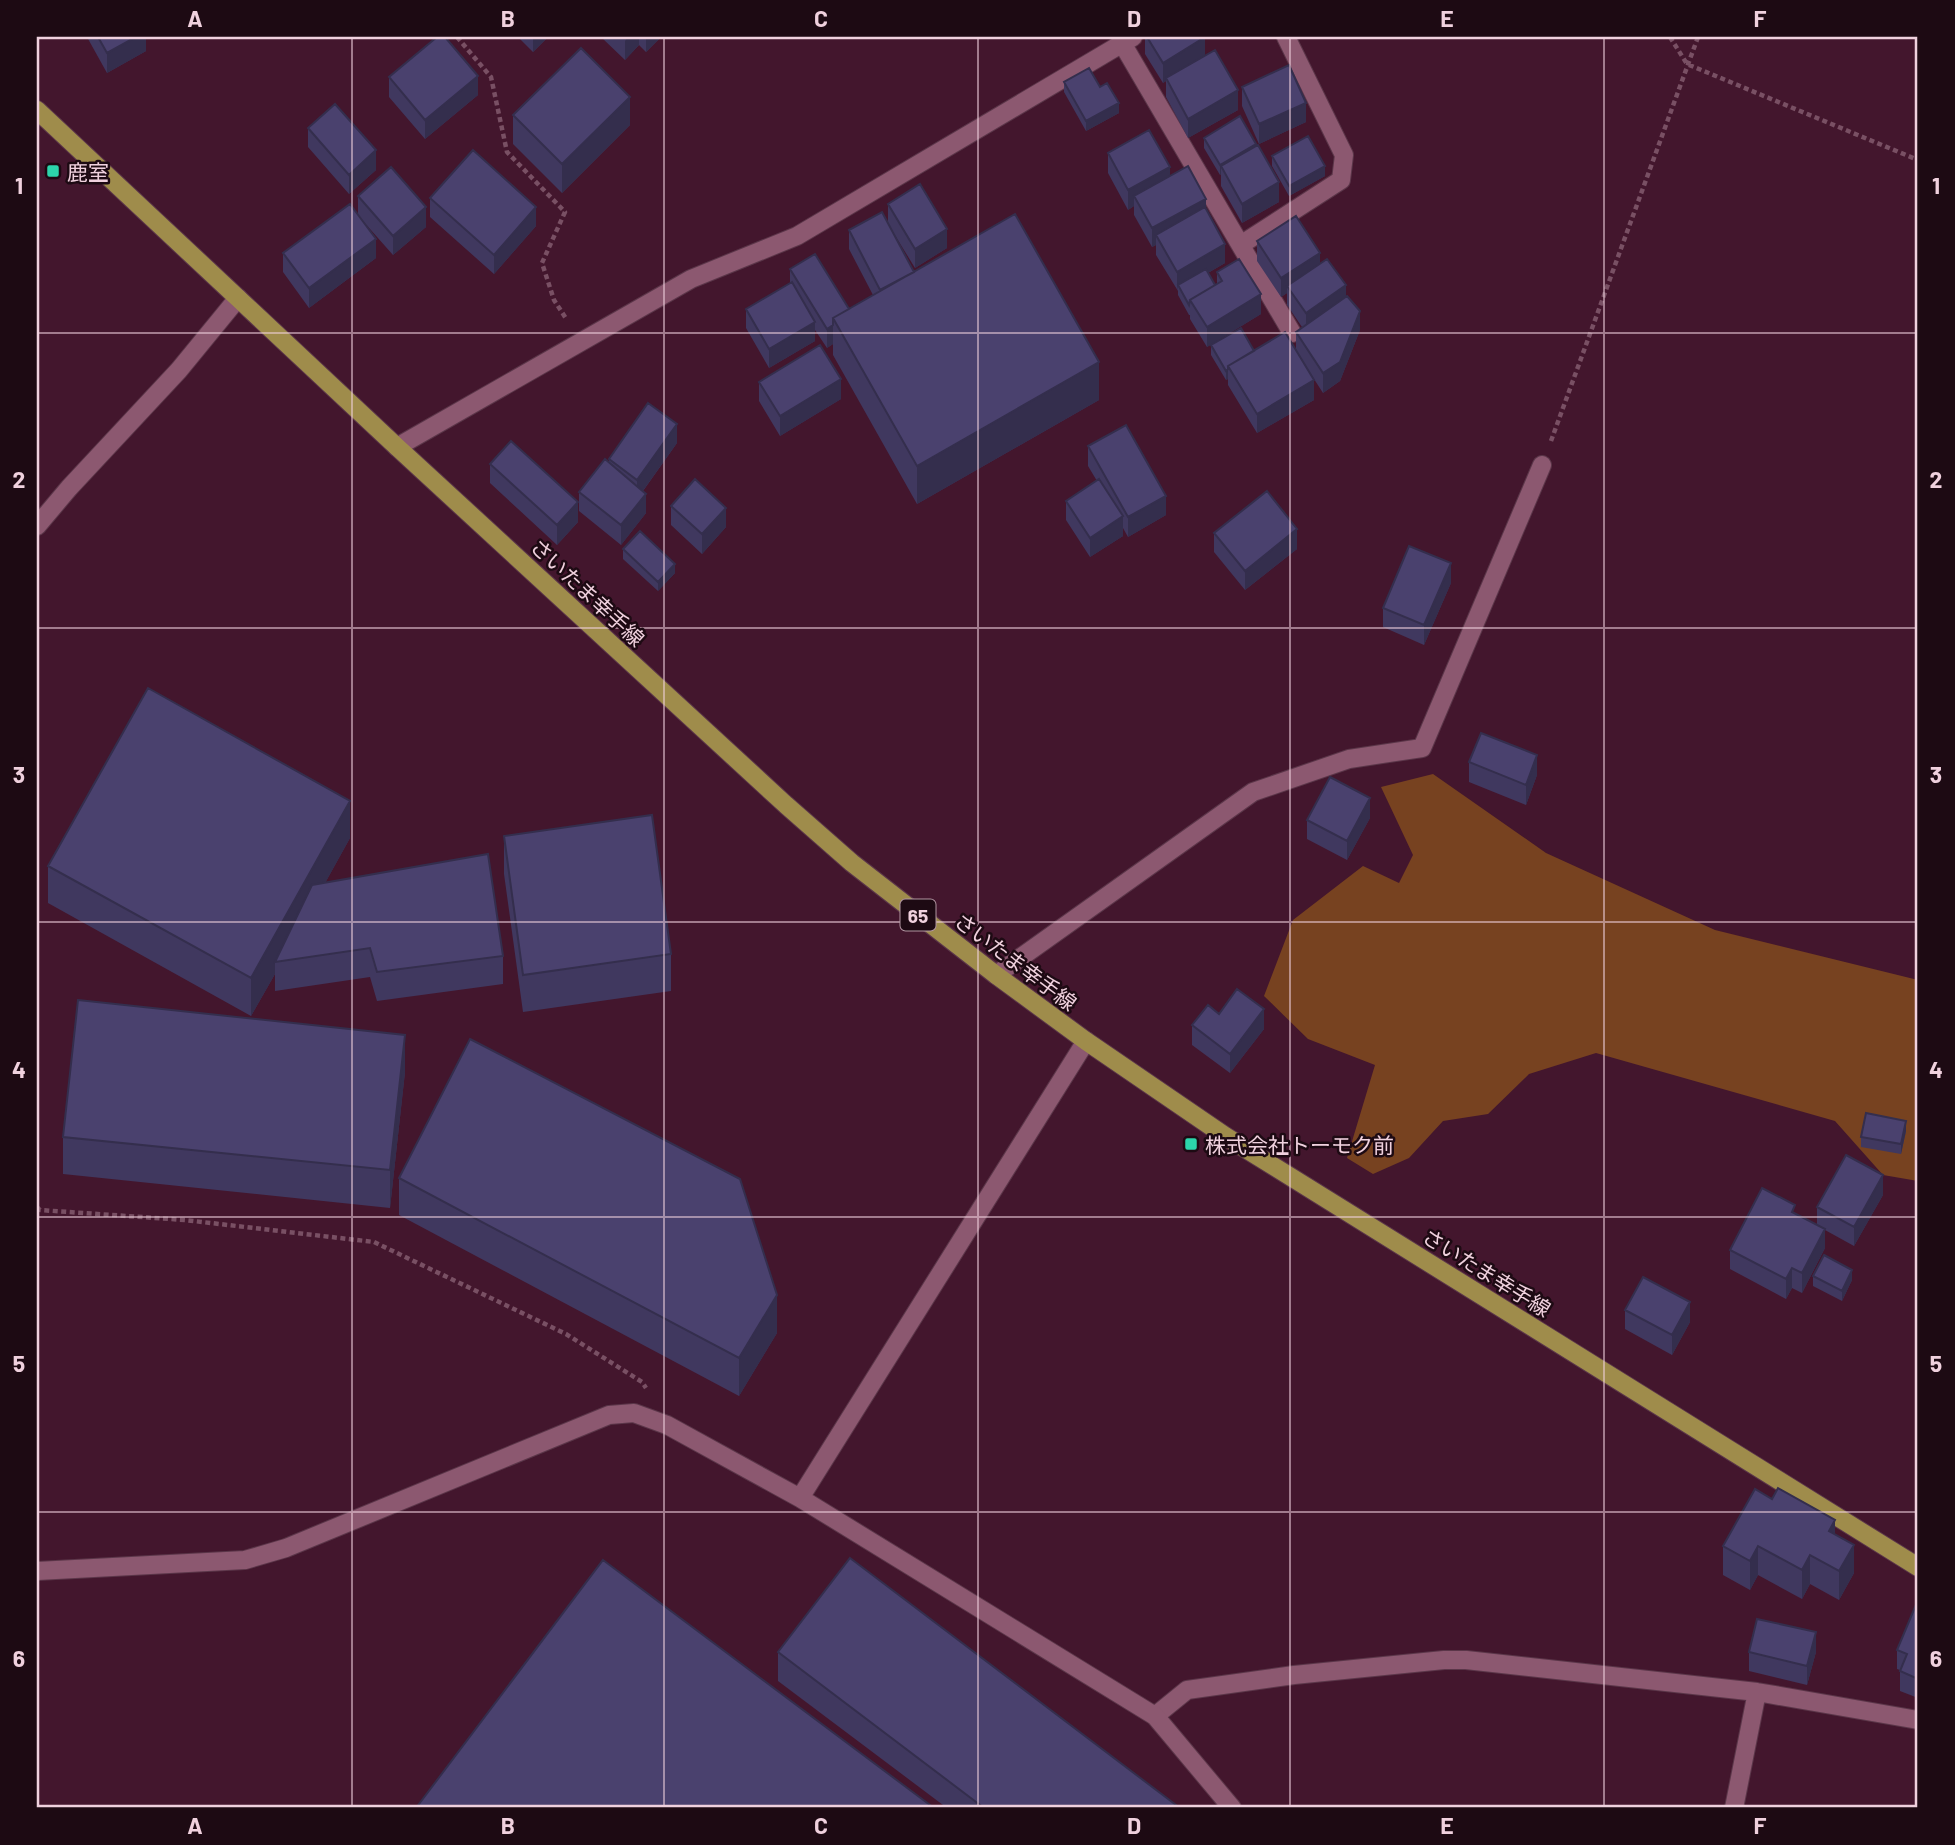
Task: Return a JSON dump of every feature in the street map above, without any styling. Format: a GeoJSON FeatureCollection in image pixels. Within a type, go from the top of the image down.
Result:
{"type":"FeatureCollection","features":[{"type":"Feature","properties":{"kind":"main road","name":"さいたま幸手線"},"geometry":{"type":"LineString","coordinates":[[37,110],[397,447],[824,838],[852,863],[996,975],[1086,1041],[1237,1144],[1918,1567]]}},
{"type":"Feature","properties":{"kind":"street"},"geometry":{"type":"LineString","coordinates":[[1242,244],[1341,180],[1344,155],[1286,37]]}},
{"type":"Feature","properties":{"kind":"street"},"geometry":{"type":"LineString","coordinates":[[397,447],[691,279],[797,236],[1128,40],[1293,333]]}},
{"type":"Feature","properties":{"kind":"street"},"geometry":{"type":"LineString","coordinates":[[37,526],[178,370],[238,298]]}},
{"type":"Feature","properties":{"kind":"street"},"geometry":{"type":"LineString","coordinates":[[996,975],[1253,792],[1349,759],[1422,748],[1542,465]]}},
{"type":"Feature","properties":{"kind":"street"},"geometry":{"type":"LineString","coordinates":[[800,1499],[1086,1041]]}},
{"type":"Feature","properties":{"kind":"street"},"geometry":{"type":"LineString","coordinates":[[37,1571],[245,1560],[286,1548],[609,1415],[634,1413],[667,1425],[800,1499],[1155,1716],[1232,1808]]}},
{"type":"Feature","properties":{"kind":"street"},"geometry":{"type":"LineString","coordinates":[[1155,1716],[1187,1690],[1294,1675],[1466,1660],[1757,1692],[1918,1720]]}},
{"type":"Feature","properties":{"kind":"street"},"geometry":{"type":"LineString","coordinates":[[1734,1808],[1757,1692]]}},
{"type":"Feature","properties":{"kind":"path"},"geometry":{"type":"LineString","coordinates":[[457,37],[491,77],[507,152],[565,212],[542,264],[554,300],[583,341]]}},
{"type":"Feature","properties":{"kind":"path"},"geometry":{"type":"LineString","coordinates":[[1670,37],[1687,64],[1918,160]]}},
{"type":"Feature","properties":{"kind":"path"},"geometry":{"type":"LineString","coordinates":[[1542,465],[1698,37]]}},
{"type":"Feature","properties":{"kind":"path"},"geometry":{"type":"LineString","coordinates":[[37,1207],[40,1210],[185,1220],[374,1242],[577,1341],[642,1382],[667,1425]]}},
{"type":"Feature","properties":{"kind":"shaded area"},"geometry":{"type":"Polygon","coordinates":[[[1433,774],[1546,853],[1715,930],[1918,980],[1918,1181],[1883,1175],[1835,1121],[1596,1053],[1529,1074],[1488,1114],[1443,1121],[1409,1158],[1373,1174],[1347,1158],[1375,1065],[1308,1039],[1264,996],[1293,920],[1363,866],[1399,883],[1413,855],[1381,787],[1433,774]]]}},
{"type":"Feature","properties":{"kind":"building"},"geometry":{"type":"Polygon","coordinates":[[[98,37],[136,37],[107,53],[98,37]]]}},
{"type":"Feature","properties":{"kind":"building"},"geometry":{"type":"Polygon","coordinates":[[[437,37],[445,37],[478,76],[425,120],[389,77],[437,37]]]}},
{"type":"Feature","properties":{"kind":"building"},"geometry":{"type":"Polygon","coordinates":[[[1147,37],[1205,37],[1163,63],[1147,37]]]}},
{"type":"Feature","properties":{"kind":"building"},"geometry":{"type":"Polygon","coordinates":[[[581,48],[630,97],[562,164],[513,115],[581,48]]]}},
{"type":"Feature","properties":{"kind":"building"},"geometry":{"type":"Polygon","coordinates":[[[1215,50],[1238,90],[1188,119],[1166,78],[1215,50]]]}},
{"type":"Feature","properties":{"kind":"building"},"geometry":{"type":"Polygon","coordinates":[[[1289,65],[1306,103],[1259,124],[1242,87],[1289,65]]]}},
{"type":"Feature","properties":{"kind":"building"},"geometry":{"type":"Polygon","coordinates":[[[1089,68],[1100,87],[1107,83],[1119,103],[1086,121],[1064,82],[1089,68]]]}},
{"type":"Feature","properties":{"kind":"building"},"geometry":{"type":"Polygon","coordinates":[[[335,104],[376,150],[349,175],[308,128],[335,104]]]}},
{"type":"Feature","properties":{"kind":"building"},"geometry":{"type":"Polygon","coordinates":[[[1240,116],[1256,144],[1220,165],[1204,138],[1240,116]]]}},
{"type":"Feature","properties":{"kind":"building"},"geometry":{"type":"Polygon","coordinates":[[[1149,130],[1170,167],[1128,190],[1108,153],[1149,130]]]}},
{"type":"Feature","properties":{"kind":"building"},"geometry":{"type":"Polygon","coordinates":[[[1308,136],[1325,166],[1289,186],[1272,156],[1308,136]]]}},
{"type":"Feature","properties":{"kind":"building"},"geometry":{"type":"Polygon","coordinates":[[[1258,145],[1279,182],[1242,204],[1221,166],[1258,145]]]}},
{"type":"Feature","properties":{"kind":"building"},"geometry":{"type":"Polygon","coordinates":[[[473,150],[536,207],[494,255],[430,198],[473,150]]]}},
{"type":"Feature","properties":{"kind":"building"},"geometry":{"type":"Polygon","coordinates":[[[1188,166],[1206,199],[1152,228],[1134,196],[1188,166]]]}},
{"type":"Feature","properties":{"kind":"building"},"geometry":{"type":"Polygon","coordinates":[[[391,167],[426,207],[393,236],[358,196],[391,167]]]}},
{"type":"Feature","properties":{"kind":"building"},"geometry":{"type":"Polygon","coordinates":[[[920,184],[947,229],[915,249],[888,204],[920,184]]]}},
{"type":"Feature","properties":{"kind":"building"},"geometry":{"type":"Polygon","coordinates":[[[350,204],[376,239],[309,288],[283,253],[350,204]]]}},
{"type":"Feature","properties":{"kind":"building"},"geometry":{"type":"Polygon","coordinates":[[[1205,207],[1225,244],[1177,272],[1156,235],[1205,207]]]}},
{"type":"Feature","properties":{"kind":"building"},"geometry":{"type":"Polygon","coordinates":[[[882,212],[914,272],[880,290],[849,230],[882,212]]]}},
{"type":"Feature","properties":{"kind":"building"},"geometry":{"type":"Polygon","coordinates":[[[1015,214],[1099,362],[917,466],[833,318],[1015,214]]]}},
{"type":"Feature","properties":{"kind":"building"},"geometry":{"type":"Polygon","coordinates":[[[1296,216],[1320,253],[1281,278],[1257,241],[1296,216]]]}},
{"type":"Feature","properties":{"kind":"building"},"geometry":{"type":"Polygon","coordinates":[[[815,254],[849,309],[833,318],[833,325],[827,329],[790,269],[815,254]]]}},
{"type":"Feature","properties":{"kind":"building"},"geometry":{"type":"Polygon","coordinates":[[[1239,259],[1261,294],[1207,327],[1190,300],[1222,281],[1217,272],[1239,259]]]}},
{"type":"Feature","properties":{"kind":"building"},"geometry":{"type":"Polygon","coordinates":[[[1327,259],[1346,285],[1306,313],[1287,286],[1327,259]]]}},
{"type":"Feature","properties":{"kind":"building"},"geometry":{"type":"Polygon","coordinates":[[[1206,269],[1215,285],[1190,300],[1189,305],[1178,285],[1206,269]]]}},
{"type":"Feature","properties":{"kind":"building"},"geometry":{"type":"Polygon","coordinates":[[[792,282],[815,322],[769,349],[746,309],[792,282]]]}},
{"type":"Feature","properties":{"kind":"building"},"geometry":{"type":"Polygon","coordinates":[[[1347,296],[1360,311],[1340,362],[1323,373],[1296,332],[1347,296]]]}},
{"type":"Feature","properties":{"kind":"building"},"geometry":{"type":"Polygon","coordinates":[[[1241,328],[1254,351],[1228,366],[1226,371],[1211,345],[1241,328]]]}},
{"type":"Feature","properties":{"kind":"building"},"geometry":{"type":"Polygon","coordinates":[[[1285,332],[1314,380],[1257,414],[1228,366],[1285,332]]]}},
{"type":"Feature","properties":{"kind":"building"},"geometry":{"type":"Polygon","coordinates":[[[820,345],[841,379],[780,416],[759,382],[820,345]]]}},
{"type":"Feature","properties":{"kind":"building"},"geometry":{"type":"Polygon","coordinates":[[[648,403],[677,424],[637,480],[609,459],[648,403]]]}},
{"type":"Feature","properties":{"kind":"building"},"geometry":{"type":"Polygon","coordinates":[[[1126,425],[1166,496],[1128,517],[1088,446],[1126,425]]]}},
{"type":"Feature","properties":{"kind":"building"},"geometry":{"type":"Polygon","coordinates":[[[511,441],[578,502],[557,525],[490,464],[511,441]]]}},
{"type":"Feature","properties":{"kind":"building"},"geometry":{"type":"Polygon","coordinates":[[[605,459],[646,494],[621,525],[579,492],[605,459]]]}},
{"type":"Feature","properties":{"kind":"building"},"geometry":{"type":"Polygon","coordinates":[[[695,479],[726,508],[702,534],[671,506],[695,479]]]}},
{"type":"Feature","properties":{"kind":"building"},"geometry":{"type":"Polygon","coordinates":[[[1099,479],[1123,516],[1090,538],[1066,501],[1099,479]]]}},
{"type":"Feature","properties":{"kind":"building"},"geometry":{"type":"Polygon","coordinates":[[[1267,491],[1297,529],[1245,571],[1214,533],[1267,491]]]}},
{"type":"Feature","properties":{"kind":"building"},"geometry":{"type":"Polygon","coordinates":[[[640,531],[675,564],[658,582],[623,549],[640,531]]]}},
{"type":"Feature","properties":{"kind":"building"},"geometry":{"type":"Polygon","coordinates":[[[1409,546],[1451,563],[1424,625],[1383,608],[1409,546]]]}},
{"type":"Feature","properties":{"kind":"building"},"geometry":{"type":"Polygon","coordinates":[[[148,688],[350,801],[251,978],[48,866],[148,688]]]}},
{"type":"Feature","properties":{"kind":"building"},"geometry":{"type":"Polygon","coordinates":[[[1481,733],[1537,755],[1526,785],[1469,762],[1481,733]]]}},
{"type":"Feature","properties":{"kind":"building"},"geometry":{"type":"Polygon","coordinates":[[[1330,777],[1370,798],[1347,841],[1307,820],[1330,777]]]}},
{"type":"Feature","properties":{"kind":"building"},"geometry":{"type":"Polygon","coordinates":[[[652,815],[671,954],[523,975],[504,836],[652,815]]]}},
{"type":"Feature","properties":{"kind":"building"},"geometry":{"type":"Polygon","coordinates":[[[488,854],[503,956],[377,972],[370,948],[275,962],[312,885],[488,854]]]}},
{"type":"Feature","properties":{"kind":"building"},"geometry":{"type":"Polygon","coordinates":[[[1237,989],[1264,1009],[1230,1054],[1192,1025],[1208,1005],[1219,1014],[1237,989]]]}},
{"type":"Feature","properties":{"kind":"building"},"geometry":{"type":"Polygon","coordinates":[[[78,1000],[405,1035],[390,1170],[63,1137],[78,1000]]]}},
{"type":"Feature","properties":{"kind":"building"},"geometry":{"type":"Polygon","coordinates":[[[470,1039],[740,1179],[777,1295],[739,1358],[399,1178],[470,1039]]]}},
{"type":"Feature","properties":{"kind":"building"},"geometry":{"type":"Polygon","coordinates":[[[1866,1113],[1906,1121],[1901,1144],[1861,1137],[1866,1113]]]}},
{"type":"Feature","properties":{"kind":"building"},"geometry":{"type":"Polygon","coordinates":[[[1846,1155],[1883,1175],[1854,1227],[1817,1207],[1846,1155]]]}},
{"type":"Feature","properties":{"kind":"building"},"geometry":{"type":"Polygon","coordinates":[[[1762,1188],[1795,1205],[1792,1212],[1825,1229],[1802,1273],[1792,1268],[1786,1279],[1730,1250],[1762,1188]]]}},
{"type":"Feature","properties":{"kind":"building"},"geometry":{"type":"Polygon","coordinates":[[[1824,1255],[1852,1270],[1842,1291],[1813,1276],[1824,1255]]]}},
{"type":"Feature","properties":{"kind":"building"},"geometry":{"type":"Polygon","coordinates":[[[1643,1277],[1690,1302],[1672,1335],[1625,1310],[1643,1277]]]}},
{"type":"Feature","properties":{"kind":"building"},"geometry":{"type":"Polygon","coordinates":[[[1778,1488],[1835,1520],[1829,1531],[1854,1545],[1839,1571],[1810,1555],[1802,1570],[1758,1546],[1750,1561],[1723,1546],[1755,1489],[1772,1499],[1778,1488]]]}},
{"type":"Feature","properties":{"kind":"building"},"geometry":{"type":"Polygon","coordinates":[[[850,1558],[1180,1808],[984,1808],[778,1652],[850,1558]]]}},
{"type":"Feature","properties":{"kind":"building"},"geometry":{"type":"Polygon","coordinates":[[[603,1560],[934,1808],[416,1808],[603,1560]]]}},
{"type":"Feature","properties":{"kind":"building"},"geometry":{"type":"Polygon","coordinates":[[[1918,1600],[1918,1679],[1900,1671],[1907,1654],[1897,1650],[1918,1600]]]}},
{"type":"Feature","properties":{"kind":"building"},"geometry":{"type":"Polygon","coordinates":[[[1757,1619],[1816,1632],[1807,1666],[1749,1652],[1757,1619]]]}},
{"type":"Feature","properties":{"kind":"place","name":"鹿室"},"geometry":{"type":"Point","coordinates":[53,171]}},
{"type":"Feature","properties":{"kind":"place","name":"株式会社トーモク前"},"geometry":{"type":"Point","coordinates":[1191,1144]}}]}
